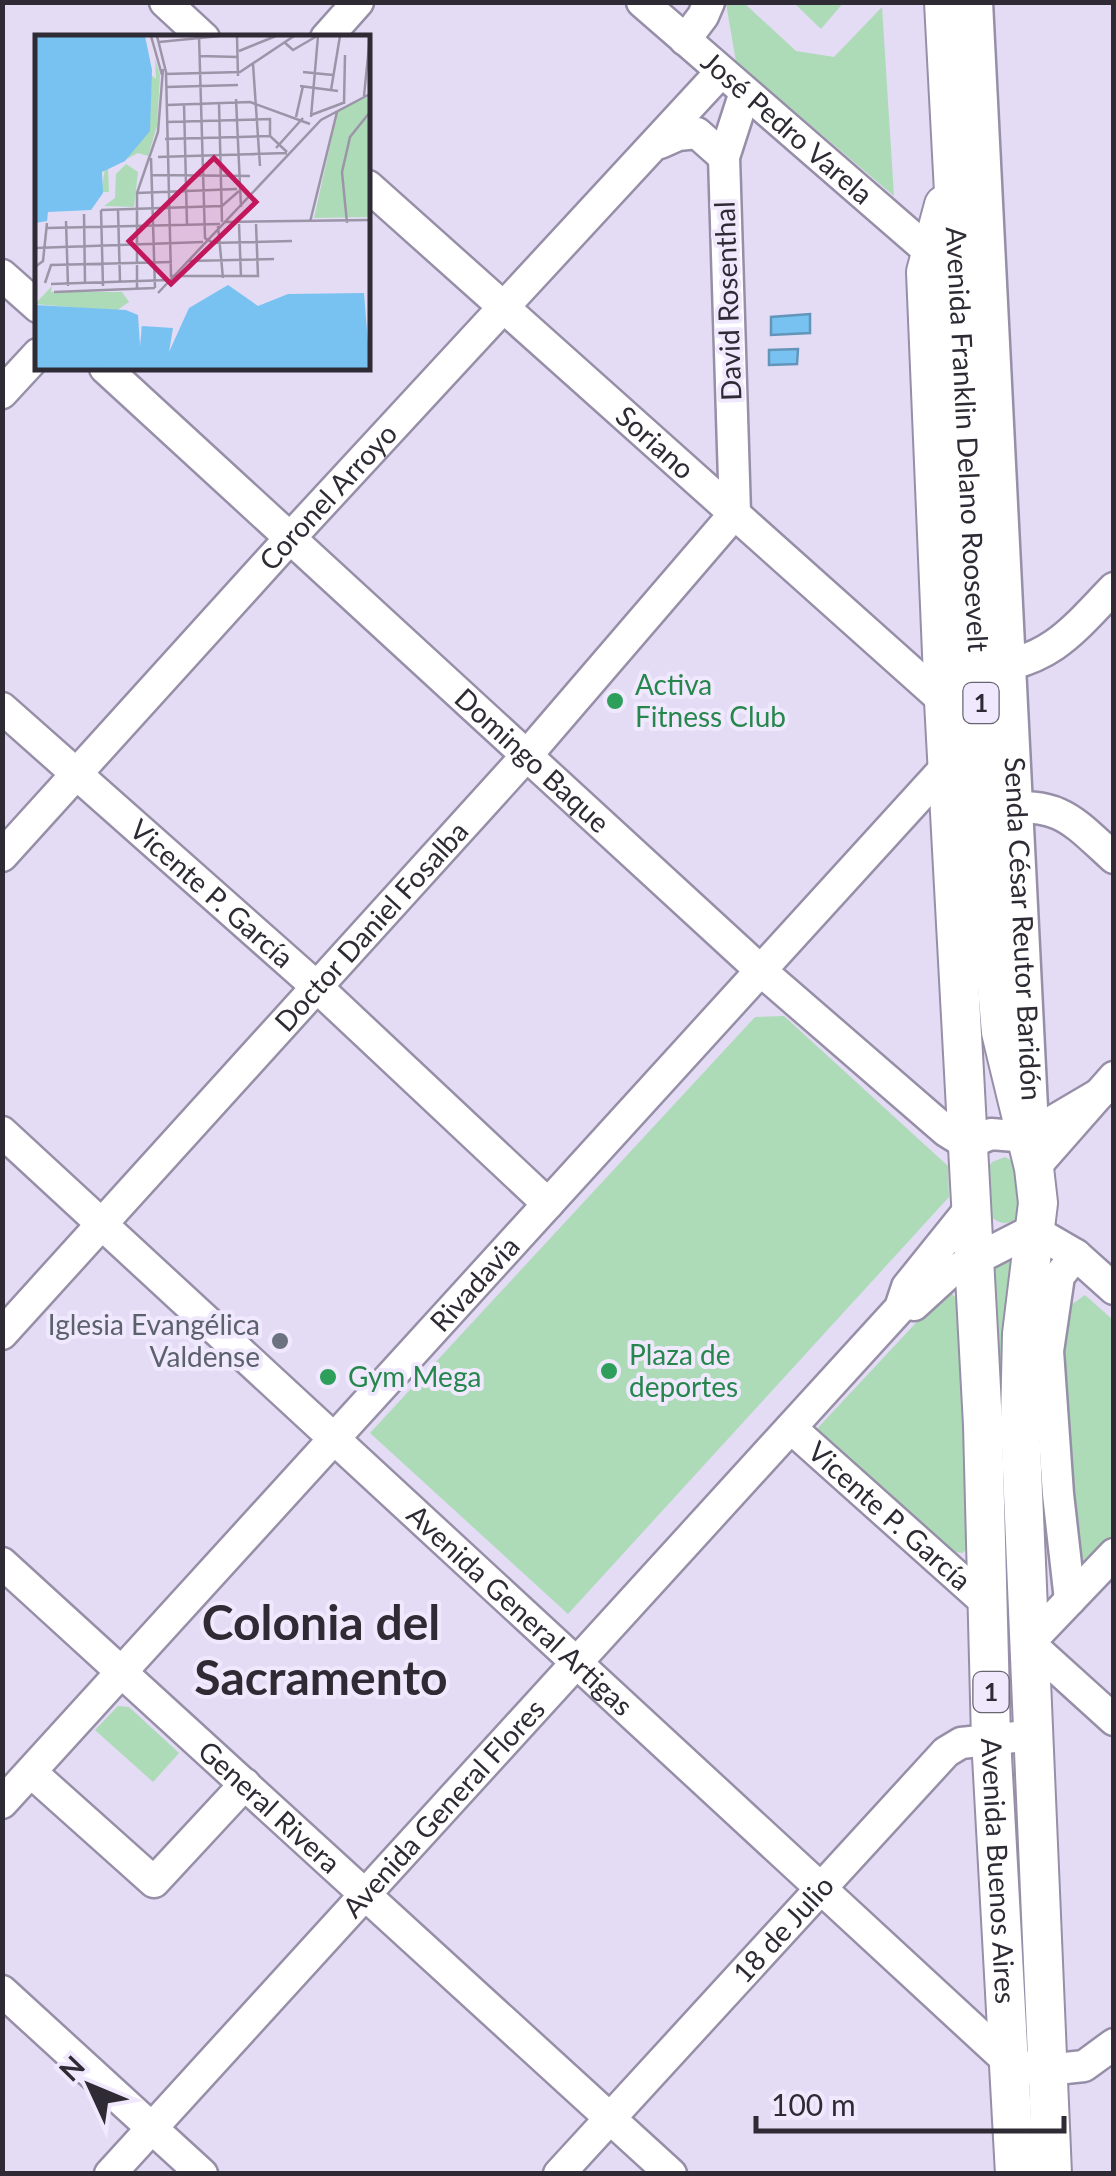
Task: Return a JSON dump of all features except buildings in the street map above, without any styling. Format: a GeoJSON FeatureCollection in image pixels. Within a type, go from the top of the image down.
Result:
{"type":"FeatureCollection","features":[{"type":"Feature","properties":{"kind":"main road","name":"1"},"geometry":{"type":"LineString","coordinates":[[944,2],[952,172],[951,268]]}},
{"type":"Feature","properties":{"kind":"main road","name":"Avenida Franklin Delano Roosevelt"},"geometry":{"type":"LineString","coordinates":[[951,268],[1000,1032],[1031,1146],[1038,1203],[1033,1230]]}},
{"type":"Feature","properties":{"kind":"main road","name":"Avenida Franklin Delano Roosevelt"},"geometry":{"type":"LineString","coordinates":[[969,1210],[967,1144],[984,809],[947,766],[944,702],[978,662]]}},
{"type":"Feature","properties":{"kind":"main road","name":"Avenida Buenos Aires"},"geometry":{"type":"LineString","coordinates":[[969,1210],[990,1606],[991,1738],[1029,2067],[1052,2174]]}},
{"type":"Feature","properties":{"kind":"main road","name":"Avenida Buenos Aires"},"geometry":{"type":"LineString","coordinates":[[1009,2168],[1029,2067],[1034,1735],[1020,1422],[1022,1334],[1033,1230]]}},
{"type":"Feature","properties":{"kind":"street"},"geometry":{"type":"LineString","coordinates":[[166,2],[201,35]]}},
{"type":"Feature","properties":{"kind":"street"},"geometry":{"type":"LineString","coordinates":[[329,35],[358,2]]}},
{"type":"Feature","properties":{"kind":"street","name":"José Pedro Varela"},"geometry":{"type":"LineString","coordinates":[[642,2],[951,268]]}},
{"type":"Feature","properties":{"kind":"street"},"geometry":{"type":"LineString","coordinates":[[685,40],[704,16],[709,2]]}},
{"type":"Feature","properties":{"kind":"street"},"geometry":{"type":"LineString","coordinates":[[976,2],[951,268],[978,662],[1034,658],[1058,644],[1114,588]]}},
{"type":"Feature","properties":{"kind":"street","name":"Coronel Arroyo"},"geometry":{"type":"LineString","coordinates":[[2,856],[722,72]]}},
{"type":"Feature","properties":{"kind":"street","name":"David Rosenthal"},"geometry":{"type":"LineString","coordinates":[[735,513],[724,157],[746,92]]}},
{"type":"Feature","properties":{"kind":"street"},"geometry":{"type":"LineString","coordinates":[[660,143],[678,135],[697,133],[724,157]]}},
{"type":"Feature","properties":{"kind":"street","name":"Soriano"},"geometry":{"type":"LineString","coordinates":[[370,188],[944,702]]}},
{"type":"Feature","properties":{"kind":"street"},"geometry":{"type":"LineString","coordinates":[[2,275],[35,303]]}},
{"type":"Feature","properties":{"kind":"street"},"geometry":{"type":"LineString","coordinates":[[2,392],[35,357]]}},
{"type":"Feature","properties":{"kind":"street","name":"Domingo Baque"},"geometry":{"type":"LineString","coordinates":[[106,370],[759,969],[946,1131],[967,1144]]}},
{"type":"Feature","properties":{"kind":"street","name":"Doctor Daniel Fosalba"},"geometry":{"type":"LineString","coordinates":[[2,1334],[528,754],[735,513]]}},
{"type":"Feature","properties":{"kind":"street","name":"Vicente P. García"},"geometry":{"type":"LineString","coordinates":[[2,708],[318,988],[548,1204]]}},
{"type":"Feature","properties":{"kind":"street","name":"Rivadavia"},"geometry":{"type":"LineString","coordinates":[[2,1803],[947,766]]}},
{"type":"Feature","properties":{"kind":"street"},"geometry":{"type":"LineString","coordinates":[[984,809],[1055,810],[1114,858]]}},
{"type":"Feature","properties":{"kind":"street"},"geometry":{"type":"LineString","coordinates":[[967,1144],[992,1134],[1031,1146],[1106,1085]]}},
{"type":"Feature","properties":{"kind":"street","name":"Avenida General Artigas"},"geometry":{"type":"LineString","coordinates":[[2,1132],[822,1888],[1029,2067]]}},
{"type":"Feature","properties":{"kind":"street","name":"Avenida General Flores"},"geometry":{"type":"LineString","coordinates":[[110,2174],[900,1308],[907,1286],[969,1210]]}},
{"type":"Feature","properties":{"kind":"street"},"geometry":{"type":"LineString","coordinates":[[1033,1230],[1076,1256],[1114,1288]]}},
{"type":"Feature","properties":{"kind":"street","name":"Avenida General Flores"},"geometry":{"type":"LineString","coordinates":[[900,1308],[915,1305],[940,1279],[972,1259],[1033,1230]]}},
{"type":"Feature","properties":{"kind":"street"},"geometry":{"type":"LineString","coordinates":[[1070,1600],[1048,1351],[1059,1276],[1076,1256]]}},
{"type":"Feature","properties":{"kind":"street","name":"Vicente P. García"},"geometry":{"type":"LineString","coordinates":[[791,1428],[990,1606]]}},
{"type":"Feature","properties":{"kind":"street"},"geometry":{"type":"LineString","coordinates":[[990,1646],[1029,1643],[1114,1554]]}},
{"type":"Feature","properties":{"kind":"street","name":"General Rivera"},"geometry":{"type":"LineString","coordinates":[[2,1563],[671,2174]]}},
{"type":"Feature","properties":{"kind":"street"},"geometry":{"type":"LineString","coordinates":[[1029,1643],[1114,1720]]}},
{"type":"Feature","properties":{"kind":"street","name":"18 de Julio"},"geometry":{"type":"LineString","coordinates":[[559,2174],[946,1752],[961,1743],[1034,1735]]}},
{"type":"Feature","properties":{"kind":"street"},"geometry":{"type":"LineString","coordinates":[[30,1772],[154,1882],[245,1784]]}},
{"type":"Feature","properties":{"kind":"street"},"geometry":{"type":"LineString","coordinates":[[2,1991],[202,2174]]}},
{"type":"Feature","properties":{"kind":"street"},"geometry":{"type":"LineString","coordinates":[[1029,2067],[1084,2066],[1114,2044]]}},
{"type":"Feature","properties":{"kind":"green space"},"geometry":{"type":"Polygon","coordinates":[[[794,2],[844,2],[821,29],[794,3],[794,2]]]}},
{"type":"Feature","properties":{"kind":"green space"},"geometry":{"type":"Polygon","coordinates":[[[726,3],[744,3],[796,51],[834,57],[882,7],[894,196],[736,62],[726,3]]]}},
{"type":"Feature","properties":{"kind":"green space","name":"Plaza de deportes"},"geometry":{"type":"Polygon","coordinates":[[[784,1016],[948,1166],[949,1197],[568,1614],[370,1433],[755,1017],[784,1016]]]}},
{"type":"Feature","properties":{"kind":"green space"},"geometry":{"type":"Polygon","coordinates":[[[1005,1157],[1015,1162],[1021,1214],[1006,1223],[990,1216],[986,1171],[992,1162],[1005,1157]]]}},
{"type":"Feature","properties":{"kind":"green space"},"geometry":{"type":"Polygon","coordinates":[[[1012,1256],[1002,1420],[991,1421],[986,1272],[1012,1256]]]}},
{"type":"Feature","properties":{"kind":"green space"},"geometry":{"type":"Polygon","coordinates":[[[952,1294],[959,1301],[972,1541],[963,1553],[952,1552],[814,1432],[942,1295],[952,1294]]]}},
{"type":"Feature","properties":{"kind":"green space"},"geometry":{"type":"Polygon","coordinates":[[[1085,1295],[1113,1320],[1113,1538],[1088,1565],[1070,1560],[1061,1312],[1085,1295]]]}},
{"type":"Feature","properties":{"kind":"green space"},"geometry":{"type":"Polygon","coordinates":[[[118,1706],[129,1707],[179,1753],[153,1782],[95,1730],[118,1706]]]}},
{"type":"Feature","properties":{"kind":"water"},"geometry":{"type":"Polygon","coordinates":[[[810,314],[810,333],[771,335],[771,317],[810,314]]]}},
{"type":"Feature","properties":{"kind":"water"},"geometry":{"type":"Polygon","coordinates":[[[798,349],[797,364],[769,365],[769,350],[798,349]]]}},
{"type":"Feature","properties":{"kind":"place","name":"Activa Fitness Club"},"geometry":{"type":"Point","coordinates":[615,701]}},
{"type":"Feature","properties":{"kind":"place","name":"Iglesia Evangélica Valdense"},"geometry":{"type":"Point","coordinates":[280,1341]}},
{"type":"Feature","properties":{"kind":"place","name":"Plaza de deportes"},"geometry":{"type":"Point","coordinates":[609,1371]}},
{"type":"Feature","properties":{"kind":"place","name":"Gym Mega"},"geometry":{"type":"Point","coordinates":[328,1377]}},
{"type":"Feature","properties":{"kind":"district","name":"Colonia del Sacramento"},"geometry":{"type":"Point","coordinates":[321,1650]}}]}
